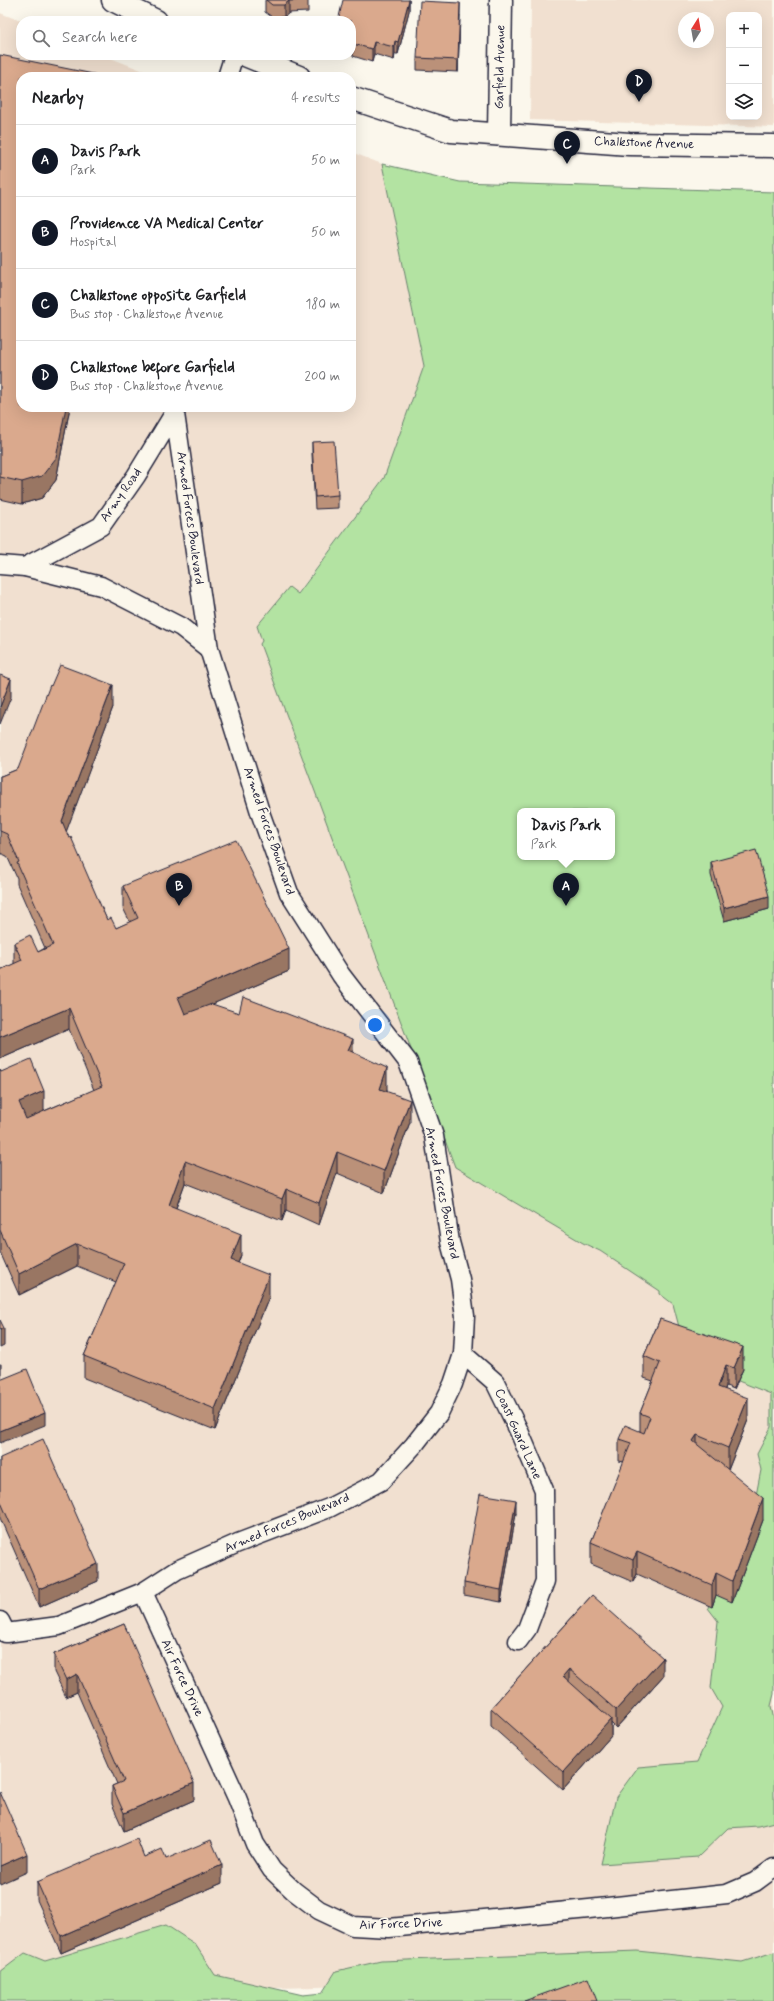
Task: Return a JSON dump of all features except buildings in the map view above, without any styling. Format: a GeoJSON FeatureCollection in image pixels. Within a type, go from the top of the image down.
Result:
{"type":"FeatureCollection","features":[{"type":"Feature","properties":{"kind":"main road"},"geometry":{"type":"LineString","coordinates":[[113,0],[148,13]]}},
{"type":"Feature","properties":{"kind":"main road","name":"Garfield Avenue"},"geometry":{"type":"LineString","coordinates":[[499,134],[501,0]]}},
{"type":"Feature","properties":{"kind":"main road"},"geometry":{"type":"LineString","coordinates":[[257,60],[287,72]]}},
{"type":"Feature","properties":{"kind":"main road","name":"Chalkstone Avenue"},"geometry":{"type":"LineString","coordinates":[[356,100],[451,131],[629,144],[774,146]]}},
{"type":"Feature","properties":{"kind":"lane"},"geometry":{"type":"LineString","coordinates":[[229,72],[232,60]]}},
{"type":"Feature","properties":{"kind":"lane","name":"Army Road"},"geometry":{"type":"LineString","coordinates":[[25,567],[101,526],[136,476],[173,412]]}},
{"type":"Feature","properties":{"kind":"lane","name":"Armed Forces Boulevard"},"geometry":{"type":"LineString","coordinates":[[3,1627],[59,1626],[143,1592],[177,1570],[238,1543],[329,1508],[381,1481],[414,1446],[439,1413],[453,1384],[464,1354],[465,1316],[460,1279],[450,1242],[434,1136],[408,1062],[341,975],[289,894],[261,815],[209,650],[174,412]]}},
{"type":"Feature","properties":{"kind":"lane"},"geometry":{"type":"LineString","coordinates":[[0,565],[25,567],[101,586],[181,627],[209,650]]}},
{"type":"Feature","properties":{"kind":"lane","name":"Coast Guard Lane"},"geometry":{"type":"LineString","coordinates":[[464,1354],[495,1382],[519,1431],[544,1490],[545,1581],[527,1629],[518,1641]]}},
{"type":"Feature","properties":{"kind":"lane","name":"Air Force Drive"},"geometry":{"type":"LineString","coordinates":[[143,1592],[237,1798],[255,1844],[272,1870],[294,1891],[319,1910],[353,1926],[389,1928],[727,1894],[755,1882],[774,1868]]}},
{"type":"Feature","properties":{"kind":"shaded area"},"geometry":{"type":"Polygon","coordinates":[[[531,0],[774,0],[774,127],[530,120],[531,0]]]}},
{"type":"Feature","properties":{"kind":"shaded area"},"geometry":{"type":"Polygon","coordinates":[[[0,13],[16,19],[16,60],[116,60],[146,72],[16,72],[16,412],[356,412],[356,154],[382,164],[424,366],[384,478],[260,644],[583,1243],[774,1325],[774,1991],[728,1976],[242,1989],[210,2001],[0,2001],[0,13]]]}},
{"type":"Feature","properties":{"kind":"green space"},"geometry":{"type":"Polygon","coordinates":[[[382,164],[460,182],[774,192],[774,1694],[771,1706],[774,1720],[774,1822],[758,1826],[728,1828],[698,1857],[601,1864],[616,1797],[638,1767],[697,1762],[722,1707],[711,1688],[718,1621],[708,1608],[713,1590],[751,1521],[761,1470],[757,1454],[771,1427],[771,1394],[688,1361],[673,1304],[660,1294],[660,1291],[600,1251],[583,1243],[455,1167],[260,644],[262,641],[257,626],[289,587],[298,594],[384,478],[424,366],[382,164]]]}},
{"type":"Feature","properties":{"kind":"green space"},"geometry":{"type":"Polygon","coordinates":[[[166,1925],[195,1944],[215,1975],[303,1995],[322,1993],[336,1971],[381,1961],[637,1951],[742,1962],[774,1952],[774,2001],[0,2001],[0,1972],[25,1953],[45,1961],[166,1925]]]}},
{"type":"Feature","properties":{"kind":"place","name":"Chalkstone before Garfield"},"geometry":{"type":"Point","coordinates":[639,102]}},
{"type":"Feature","properties":{"kind":"place","name":"Chalkstone opposite Garfield"},"geometry":{"type":"Point","coordinates":[567,164]}},
{"type":"Feature","properties":{"kind":"place","name":"Providence VA Medical Center"},"geometry":{"type":"Point","coordinates":[179,906]}},
{"type":"Feature","properties":{"kind":"place","name":"Davis Park"},"geometry":{"type":"Point","coordinates":[566,906]}}]}
